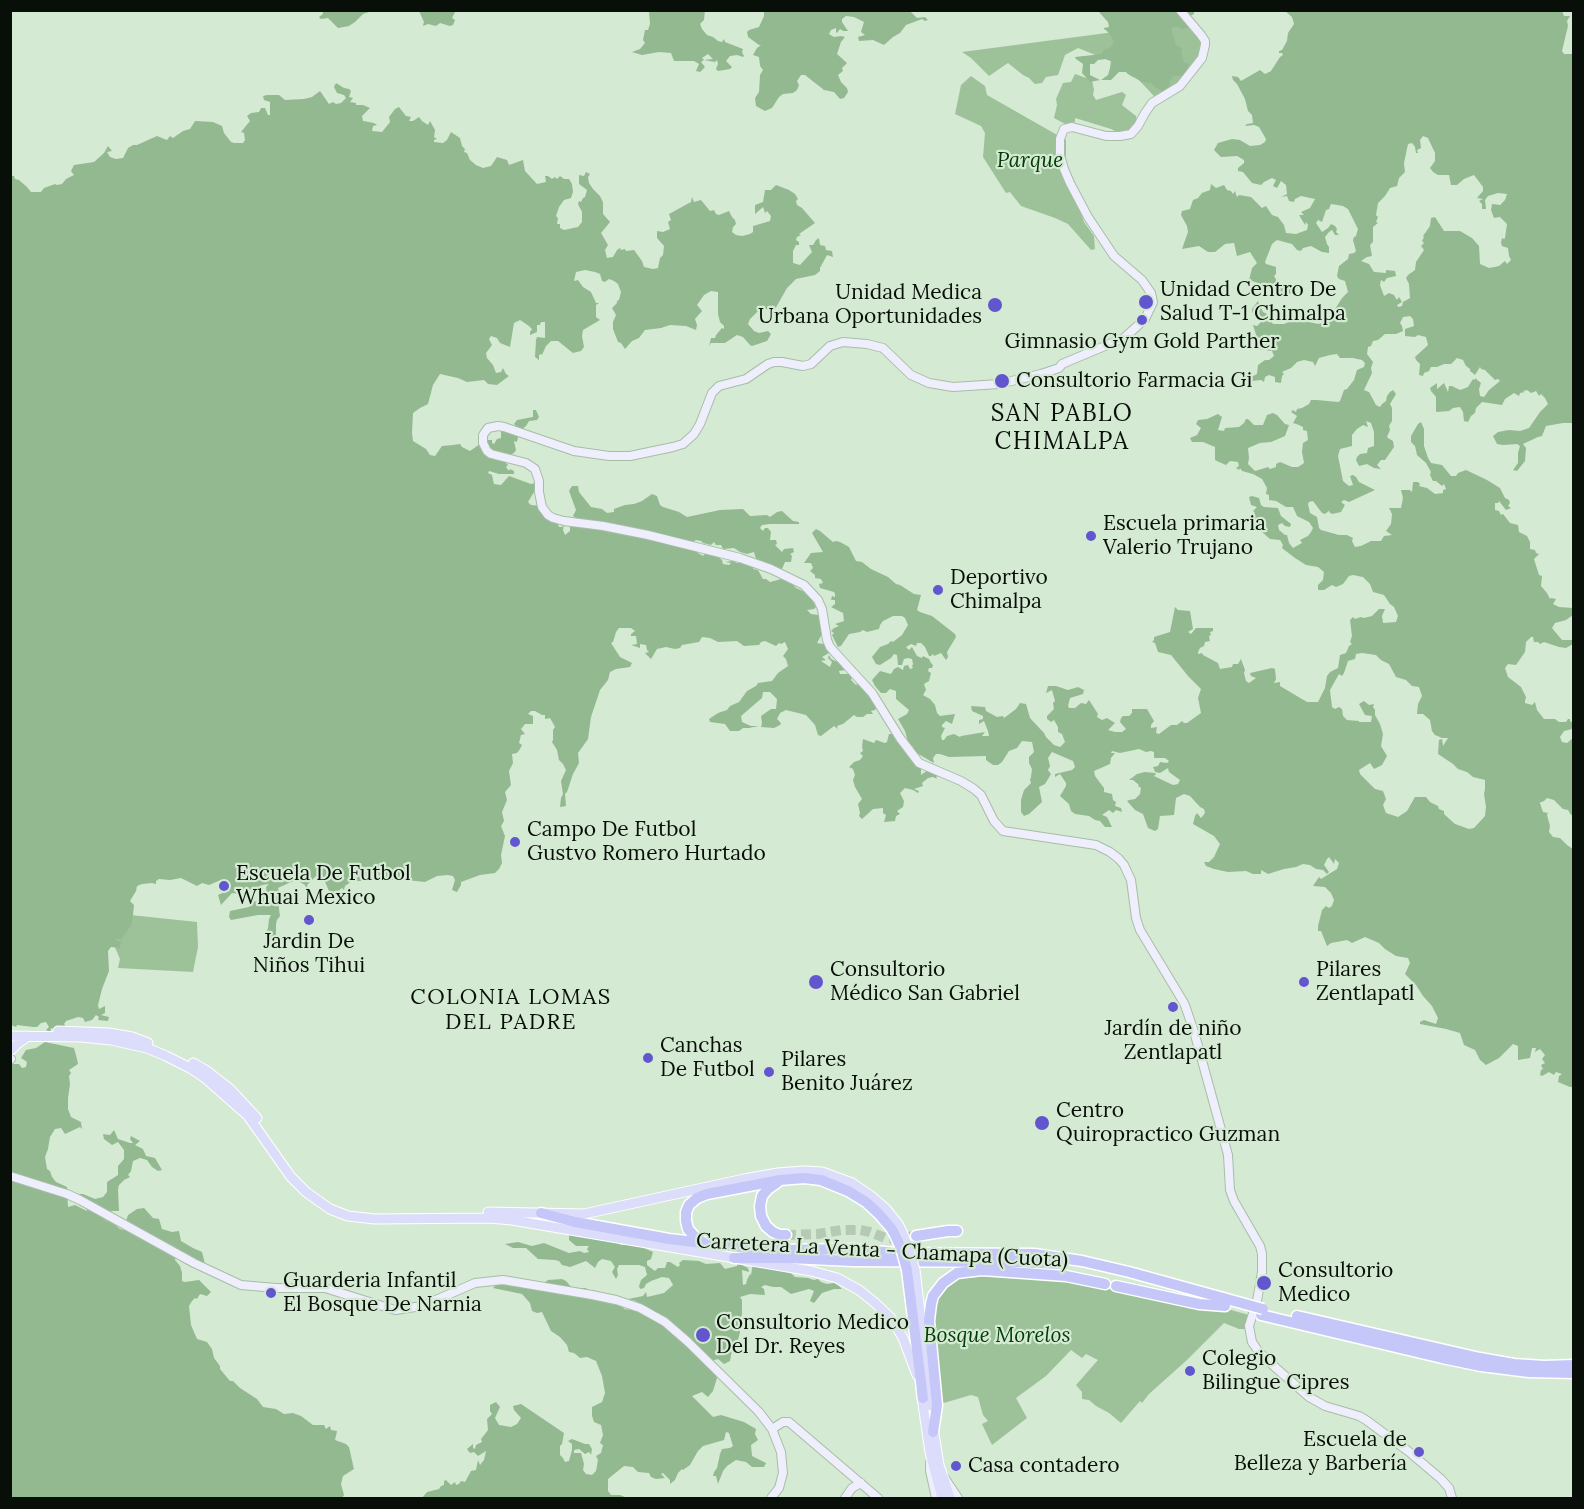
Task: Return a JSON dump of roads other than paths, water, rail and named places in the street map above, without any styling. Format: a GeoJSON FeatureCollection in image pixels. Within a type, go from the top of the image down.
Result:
{"type":"FeatureCollection","features":[{"type":"Feature","properties":{"kind":"highway"},"geometry":{"type":"LineString","coordinates":[[709,1245],[695,1237],[688,1229],[686,1221],[689,1205],[697,1198],[707,1194],[786,1179],[804,1178],[820,1180],[848,1191],[866,1202],[898,1233],[901,1248],[911,1270],[923,1398]]}},
{"type":"Feature","properties":{"kind":"highway"},"geometry":{"type":"LineString","coordinates":[[786,1179],[768,1189],[762,1196],[760,1206],[761,1216],[766,1226],[773,1232],[786,1235]]}},
{"type":"Feature","properties":{"kind":"highway","name":"Carretera La Venta - Chamapa (Cuota)"},"geometry":{"type":"LineString","coordinates":[[541,1213],[575,1222],[709,1245],[771,1250],[854,1249],[895,1253],[1034,1254],[1082,1261],[1245,1308],[1481,1366],[1529,1372],[1574,1373]]}},
{"type":"Feature","properties":{"kind":"highway"},"geometry":{"type":"LineString","coordinates":[[916,1236],[957,1231]]}},
{"type":"Feature","properties":{"kind":"highway","name":"Carretera La Venta - Chamapa (Cuota)"},"geometry":{"type":"LineString","coordinates":[[734,1258],[789,1258],[853,1262],[1062,1264],[1118,1276],[1225,1306],[1245,1308]]}},
{"type":"Feature","properties":{"kind":"highway"},"geometry":{"type":"LineString","coordinates":[[933,1432],[937,1405],[929,1321],[930,1304],[943,1282],[957,1273],[982,1270],[1066,1276],[1105,1284]]}},
{"type":"Feature","properties":{"kind":"highway"},"geometry":{"type":"LineString","coordinates":[[1116,1286],[1198,1304],[1225,1306]]}},
{"type":"Feature","properties":{"kind":"highway","name":"Carretera La Venta - Chamapa (Cuota)"},"geometry":{"type":"LineString","coordinates":[[1262,1312],[1514,1364],[1574,1365]]}},
{"type":"Feature","properties":{"kind":"main road"},"geometry":{"type":"LineString","coordinates":[[1180,10],[1205,40],[1205,51],[1177,89],[1152,103],[1131,134],[1106,136],[1072,127],[1064,129],[1059,140],[1064,170],[1088,216],[1114,256],[1142,280],[1151,293],[1153,302],[1145,319],[1124,338],[1041,374],[999,384],[952,387],[929,383],[911,375],[883,348],[854,342],[834,344],[811,364],[803,366],[774,362],[746,378],[719,386],[712,393],[697,430],[687,441],[661,451],[630,456],[580,452],[504,427],[488,428],[483,439],[487,451],[491,454],[531,466],[537,473],[542,507],[553,518],[603,525],[740,558],[771,569],[804,585],[818,600],[830,647],[873,693],[900,738],[919,763],[974,789],[981,795],[994,821],[1003,831],[1102,847],[1122,862],[1131,880],[1136,918],[1140,930],[1189,1014],[1228,1155],[1230,1190],[1260,1246],[1262,1272],[1250,1326],[1250,1336],[1255,1347],[1309,1397],[1325,1406],[1359,1416],[1374,1424],[1433,1471],[1449,1488],[1452,1498]]}},
{"type":"Feature","properties":{"kind":"main road"},"geometry":{"type":"LineString","coordinates":[[10,1030],[77,1031],[120,1035],[154,1045],[185,1058],[230,1089],[254,1114],[310,1189],[325,1200],[344,1208],[377,1214],[470,1212],[584,1214],[744,1179],[803,1171],[822,1173],[852,1183],[886,1209],[898,1224],[898,1233]]}},
{"type":"Feature","properties":{"kind":"main road"},"geometry":{"type":"LineString","coordinates":[[10,1036],[81,1037],[117,1041],[147,1048],[190,1068],[205,1078],[248,1116],[291,1177],[306,1192],[339,1213],[375,1219],[490,1218],[512,1220],[811,1271],[837,1278],[859,1290],[874,1302],[891,1318],[903,1338],[923,1398],[930,1452],[942,1498]]}},
{"type":"Feature","properties":{"kind":"main road"},"geometry":{"type":"LineString","coordinates":[[11,1054],[18,1042],[29,1036]]}},
{"type":"Feature","properties":{"kind":"main road"},"geometry":{"type":"LineString","coordinates":[[10,1176],[80,1200],[194,1263],[241,1285],[325,1288],[395,1310],[403,1310],[422,1306],[475,1283],[503,1280],[592,1295],[640,1308],[665,1322],[688,1342],[759,1412],[772,1429],[781,1452],[783,1473],[779,1488],[771,1498]]}},
{"type":"Feature","properties":{"kind":"main road"},"geometry":{"type":"LineString","coordinates":[[911,1270],[933,1432],[941,1472],[950,1498]]}},
{"type":"Feature","properties":{"kind":"main road"},"geometry":{"type":"LineString","coordinates":[[772,1429],[783,1422],[789,1422],[878,1498]]}},
{"type":"Feature","properties":{"kind":"main road"},"geometry":{"type":"LineString","coordinates":[[930,1452],[930,1471],[936,1498]]}},
{"type":"Feature","properties":{"kind":"main road"},"geometry":{"type":"LineString","coordinates":[[941,1472],[958,1498]]}},
{"type":"Feature","properties":{"kind":"main road"},"geometry":{"type":"LineString","coordinates":[[845,1498],[852,1488],[861,1483]]}},
{"type":"Feature","properties":{"kind":"tunnel"},"geometry":{"type":"LineString","coordinates":[[786,1235],[860,1230],[888,1239],[916,1236]]}},
{"type":"Feature","properties":{"kind":"place","name":"Unidad Centro De Salud T-1 Chimalpa"},"geometry":{"type":"Point","coordinates":[1146,302]}},
{"type":"Feature","properties":{"kind":"place","name":"Unidad Medica Urbana Oportunidades"},"geometry":{"type":"Point","coordinates":[995,305]}},
{"type":"Feature","properties":{"kind":"place","name":"Gimnasio Gym Gold Parther"},"geometry":{"type":"Point","coordinates":[1142,320]}},
{"type":"Feature","properties":{"kind":"place","name":"Consultorio Farmacia Gi"},"geometry":{"type":"Point","coordinates":[1002,381]}},
{"type":"Feature","properties":{"kind":"place","name":"Escuela primaria Valerio Trujano"},"geometry":{"type":"Point","coordinates":[1091,536]}},
{"type":"Feature","properties":{"kind":"place","name":"Deportivo Chimalpa"},"geometry":{"type":"Point","coordinates":[938,590]}},
{"type":"Feature","properties":{"kind":"place","name":"Campo De Futbol Gustvo Romero Hurtado"},"geometry":{"type":"Point","coordinates":[515,842]}},
{"type":"Feature","properties":{"kind":"place","name":"Escuela De Futbol Whuai Mexico"},"geometry":{"type":"Point","coordinates":[224,886]}},
{"type":"Feature","properties":{"kind":"place","name":"Jardin De Niños Tihui"},"geometry":{"type":"Point","coordinates":[309,920]}},
{"type":"Feature","properties":{"kind":"place","name":"Consultorio Médico San Gabriel"},"geometry":{"type":"Point","coordinates":[816,982]}},
{"type":"Feature","properties":{"kind":"place","name":"Pilares Zentlapatl"},"geometry":{"type":"Point","coordinates":[1304,982]}},
{"type":"Feature","properties":{"kind":"place","name":"Jardín de niño Zentlapatl"},"geometry":{"type":"Point","coordinates":[1173,1007]}},
{"type":"Feature","properties":{"kind":"place","name":"Canchas De Futbol"},"geometry":{"type":"Point","coordinates":[648,1058]}},
{"type":"Feature","properties":{"kind":"place","name":"Pilares Benito Juárez"},"geometry":{"type":"Point","coordinates":[769,1072]}},
{"type":"Feature","properties":{"kind":"place","name":"Centro Quiropractico Guzman"},"geometry":{"type":"Point","coordinates":[1042,1123]}},
{"type":"Feature","properties":{"kind":"place","name":"Consultorio Medico"},"geometry":{"type":"Point","coordinates":[1264,1283]}},
{"type":"Feature","properties":{"kind":"place","name":"Guarderia Infantil El Bosque De Narnia"},"geometry":{"type":"Point","coordinates":[271,1293]}},
{"type":"Feature","properties":{"kind":"place","name":"Consultorio Medico Del Dr. Reyes"},"geometry":{"type":"Point","coordinates":[703,1335]}},
{"type":"Feature","properties":{"kind":"place","name":"Colegio Bilingue Cipres"},"geometry":{"type":"Point","coordinates":[1190,1371]}},
{"type":"Feature","properties":{"kind":"place","name":"Escuela de Belleza y Barbería"},"geometry":{"type":"Point","coordinates":[1419,1452]}},
{"type":"Feature","properties":{"kind":"place","name":"Casa contadero"},"geometry":{"type":"Point","coordinates":[956,1466]}},
{"type":"Feature","properties":{"kind":"district","name":"SAN PABLO CHIMALPA"},"geometry":{"type":"Point","coordinates":[1062,428]}},
{"type":"Feature","properties":{"kind":"district","name":"COLONIA LOMAS DEL PADRE"},"geometry":{"type":"Point","coordinates":[511,1010]}},
{"type":"Feature","properties":{"kind":"park label","name":"Parque"},"geometry":{"type":"Point","coordinates":[1030,161]}},
{"type":"Feature","properties":{"kind":"park label","name":"Bosque Morelos"},"geometry":{"type":"Point","coordinates":[997,1336]}}]}
